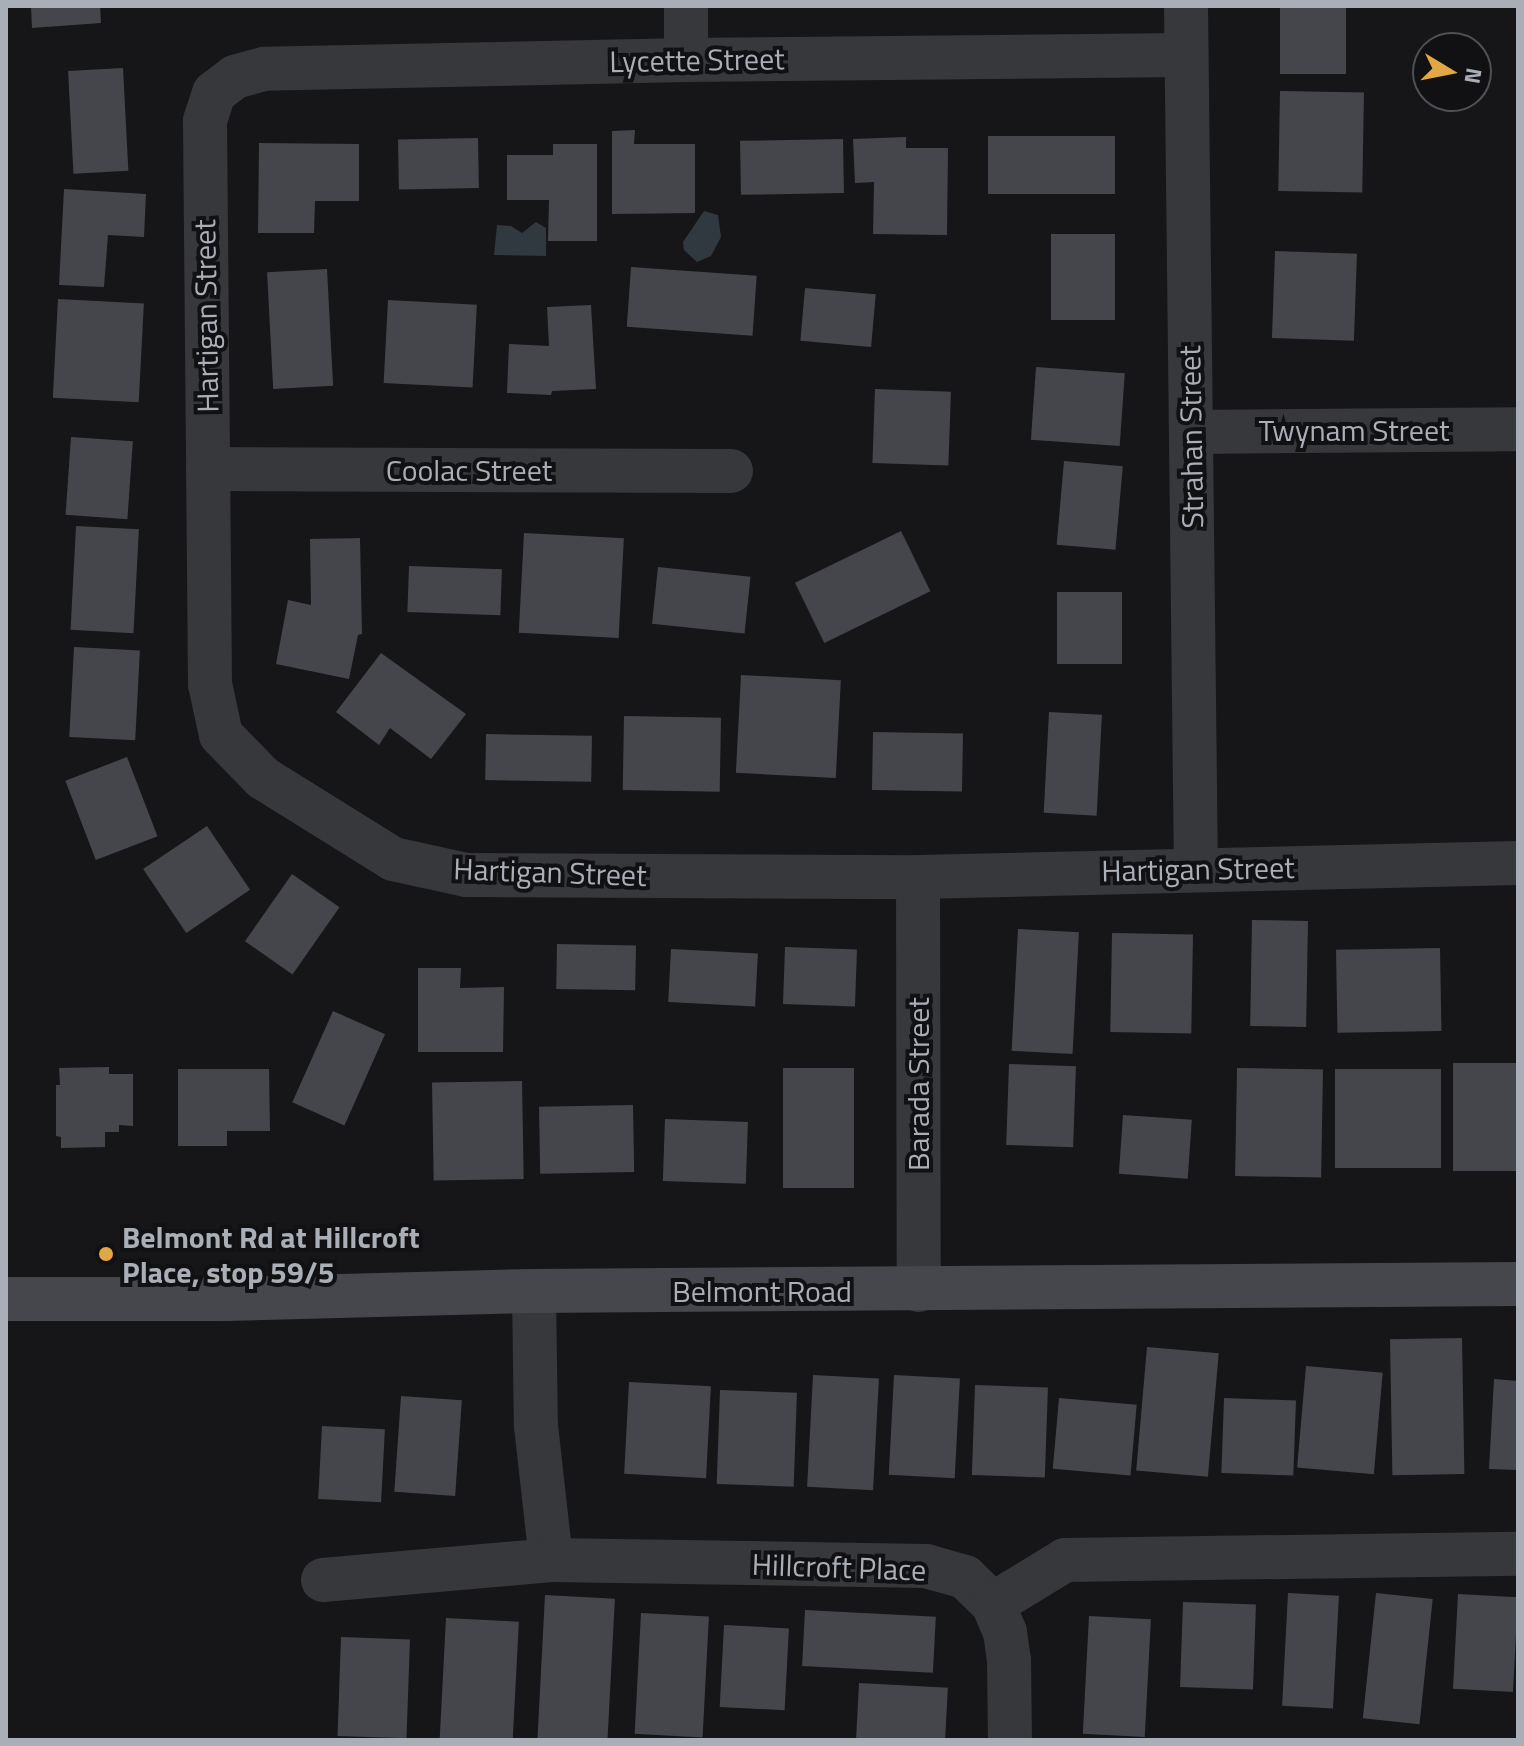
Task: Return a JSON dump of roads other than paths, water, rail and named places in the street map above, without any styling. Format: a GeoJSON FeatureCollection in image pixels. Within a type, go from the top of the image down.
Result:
{"type":"FeatureCollection","features":[{"type":"Feature","properties":{"kind":"main road","name":"Belmont Road"},"geometry":{"type":"LineString","coordinates":[[6,1299],[226,1299],[534,1291],[1518,1284]]}},
{"type":"Feature","properties":{"kind":"street"},"geometry":{"type":"LineString","coordinates":[[686,6],[686,60]]}},
{"type":"Feature","properties":{"kind":"street","name":"Strahan Street"},"geometry":{"type":"LineString","coordinates":[[1186,6],[1196,868]]}},
{"type":"Feature","properties":{"kind":"street","name":"Lycette Street"},"geometry":{"type":"LineString","coordinates":[[214,93],[235,77],[264,69],[686,60],[1186,55]]}},
{"type":"Feature","properties":{"kind":"street","name":"Hartigan Street"},"geometry":{"type":"LineString","coordinates":[[214,93],[205,121],[210,684],[221,735],[263,778],[393,859],[466,875],[918,877],[1196,868],[1518,863]]}},
{"type":"Feature","properties":{"kind":"street","name":"Twynam Street"},"geometry":{"type":"LineString","coordinates":[[1191,432],[1518,429]]}},
{"type":"Feature","properties":{"kind":"street","name":"Coolac Street"},"geometry":{"type":"LineString","coordinates":[[208,469],[731,471]]}},
{"type":"Feature","properties":{"kind":"street","name":"Barada Street"},"geometry":{"type":"LineString","coordinates":[[918,877],[919,1290]]}},
{"type":"Feature","properties":{"kind":"street"},"geometry":{"type":"LineString","coordinates":[[534,1291],[536,1426],[551,1560]]}},
{"type":"Feature","properties":{"kind":"street"},"geometry":{"type":"LineString","coordinates":[[1010,1740],[1009,1660],[1005,1632],[993,1604],[1065,1560],[1518,1554]]}},
{"type":"Feature","properties":{"kind":"street","name":"Hillcroft Place"},"geometry":{"type":"LineString","coordinates":[[323,1580],[551,1560],[926,1566],[965,1577],[993,1604]]}},
{"type":"Feature","properties":{"kind":"place","name":"Belmont Rd at Hillcroft Place, stop 59/5"},"geometry":{"type":"Point","coordinates":[106,1254]}}]}
